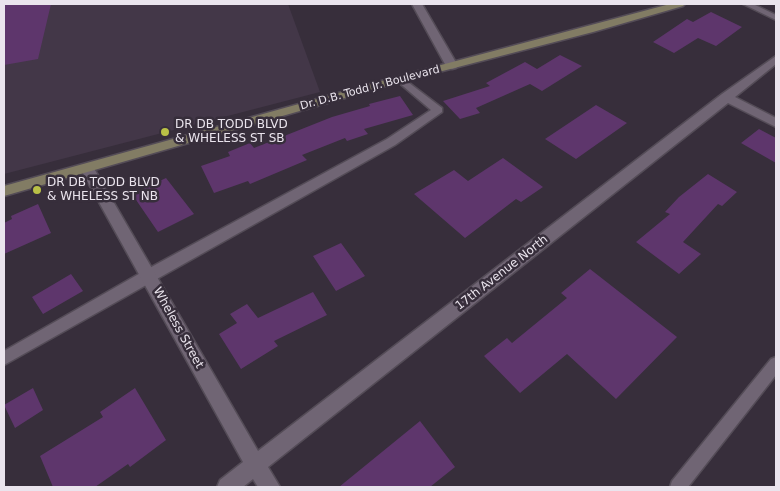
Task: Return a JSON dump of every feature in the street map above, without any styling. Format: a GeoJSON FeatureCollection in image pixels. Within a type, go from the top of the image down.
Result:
{"type":"FeatureCollection","features":[{"type":"Feature","properties":{"kind":"main road","name":"Dr. D.B. Todd Jr. Boulevard"},"geometry":{"type":"LineString","coordinates":[[4,191],[400,79],[680,4]]}},
{"type":"Feature","properties":{"kind":"street"},"geometry":{"type":"LineString","coordinates":[[417,4],[452,66]]}},
{"type":"Feature","properties":{"kind":"street","name":"17th Avenue North"},"geometry":{"type":"LineString","coordinates":[[227,487],[776,58]]}},
{"type":"Feature","properties":{"kind":"street"},"geometry":{"type":"LineString","coordinates":[[726,97],[776,123]]}},
{"type":"Feature","properties":{"kind":"street","name":"Wheless Street"},"geometry":{"type":"LineString","coordinates":[[87,168],[256,466],[270,487]]}},
{"type":"Feature","properties":{"kind":"lane"},"geometry":{"type":"LineString","coordinates":[[747,4],[776,18]]}},
{"type":"Feature","properties":{"kind":"lane"},"geometry":{"type":"LineString","coordinates":[[4,358],[149,275],[391,142],[438,110],[400,79]]}},
{"type":"Feature","properties":{"kind":"lane"},"geometry":{"type":"LineString","coordinates":[[678,487],[776,364]]}},
{"type":"Feature","properties":{"kind":"shaded area"},"geometry":{"type":"Polygon","coordinates":[[[4,4],[288,4],[320,92],[4,174],[4,4]]]}},
{"type":"Feature","properties":{"kind":"building"},"geometry":{"type":"Polygon","coordinates":[[[4,4],[51,4],[38,59],[4,65],[4,4]]]}},
{"type":"Feature","properties":{"kind":"building"},"geometry":{"type":"Polygon","coordinates":[[[711,12],[742,27],[716,46],[698,38],[674,53],[653,42],[687,19],[693,22],[711,12]]]}},
{"type":"Feature","properties":{"kind":"building"},"geometry":{"type":"Polygon","coordinates":[[[560,55],[582,66],[542,91],[530,84],[476,108],[480,113],[460,119],[443,101],[490,86],[486,83],[525,62],[537,69],[560,55]]]}},
{"type":"Feature","properties":{"kind":"building"},"geometry":{"type":"Polygon","coordinates":[[[400,96],[413,115],[364,129],[368,134],[347,141],[345,138],[302,155],[307,160],[250,184],[248,181],[214,193],[201,166],[230,156],[228,152],[250,143],[254,148],[332,117],[370,106],[369,104],[400,96]]]}},
{"type":"Feature","properties":{"kind":"building"},"geometry":{"type":"Polygon","coordinates":[[[596,105],[627,123],[576,159],[545,139],[596,105]]]}},
{"type":"Feature","properties":{"kind":"building"},"geometry":{"type":"Polygon","coordinates":[[[759,129],[776,138],[776,163],[741,143],[759,129]]]}},
{"type":"Feature","properties":{"kind":"building"},"geometry":{"type":"Polygon","coordinates":[[[503,158],[543,187],[521,202],[516,199],[465,238],[414,194],[454,170],[468,181],[503,158]]]}},
{"type":"Feature","properties":{"kind":"building"},"geometry":{"type":"Polygon","coordinates":[[[708,174],[737,192],[722,206],[718,204],[683,242],[701,254],[679,274],[636,242],[670,214],[665,212],[679,197],[708,174]]]}},
{"type":"Feature","properties":{"kind":"building"},"geometry":{"type":"Polygon","coordinates":[[[166,178],[194,214],[158,232],[132,194],[166,178]]]}},
{"type":"Feature","properties":{"kind":"building"},"geometry":{"type":"Polygon","coordinates":[[[38,204],[51,233],[4,254],[4,223],[12,219],[11,216],[38,204]]]}},
{"type":"Feature","properties":{"kind":"building"},"geometry":{"type":"Polygon","coordinates":[[[341,243],[365,276],[336,291],[313,256],[341,243]]]}},
{"type":"Feature","properties":{"kind":"building"},"geometry":{"type":"Polygon","coordinates":[[[590,269],[677,337],[616,399],[567,354],[520,393],[484,356],[507,338],[512,343],[567,298],[561,293],[590,269]]]}},
{"type":"Feature","properties":{"kind":"building"},"geometry":{"type":"Polygon","coordinates":[[[71,274],[83,291],[43,314],[32,297],[71,274]]]}},
{"type":"Feature","properties":{"kind":"building"},"geometry":{"type":"Polygon","coordinates":[[[313,292],[327,315],[274,341],[278,346],[241,369],[219,334],[237,323],[230,314],[247,304],[258,318],[313,292]]]}},
{"type":"Feature","properties":{"kind":"building"},"geometry":{"type":"Polygon","coordinates":[[[33,388],[43,410],[15,428],[4,405],[33,388]]]}},
{"type":"Feature","properties":{"kind":"building"},"geometry":{"type":"Polygon","coordinates":[[[135,388],[166,440],[130,467],[128,464],[95,487],[53,487],[40,456],[103,417],[100,412],[135,388]]]}},
{"type":"Feature","properties":{"kind":"building"},"geometry":{"type":"Polygon","coordinates":[[[420,421],[455,467],[430,487],[339,487],[420,421]]]}},
{"type":"Feature","properties":{"kind":"place","name":"DR DB TODD BLVD & WHELESS ST SB"},"geometry":{"type":"Point","coordinates":[165,132]}},
{"type":"Feature","properties":{"kind":"place","name":"DR DB TODD BLVD & WHELESS ST NB"},"geometry":{"type":"Point","coordinates":[37,190]}}]}
